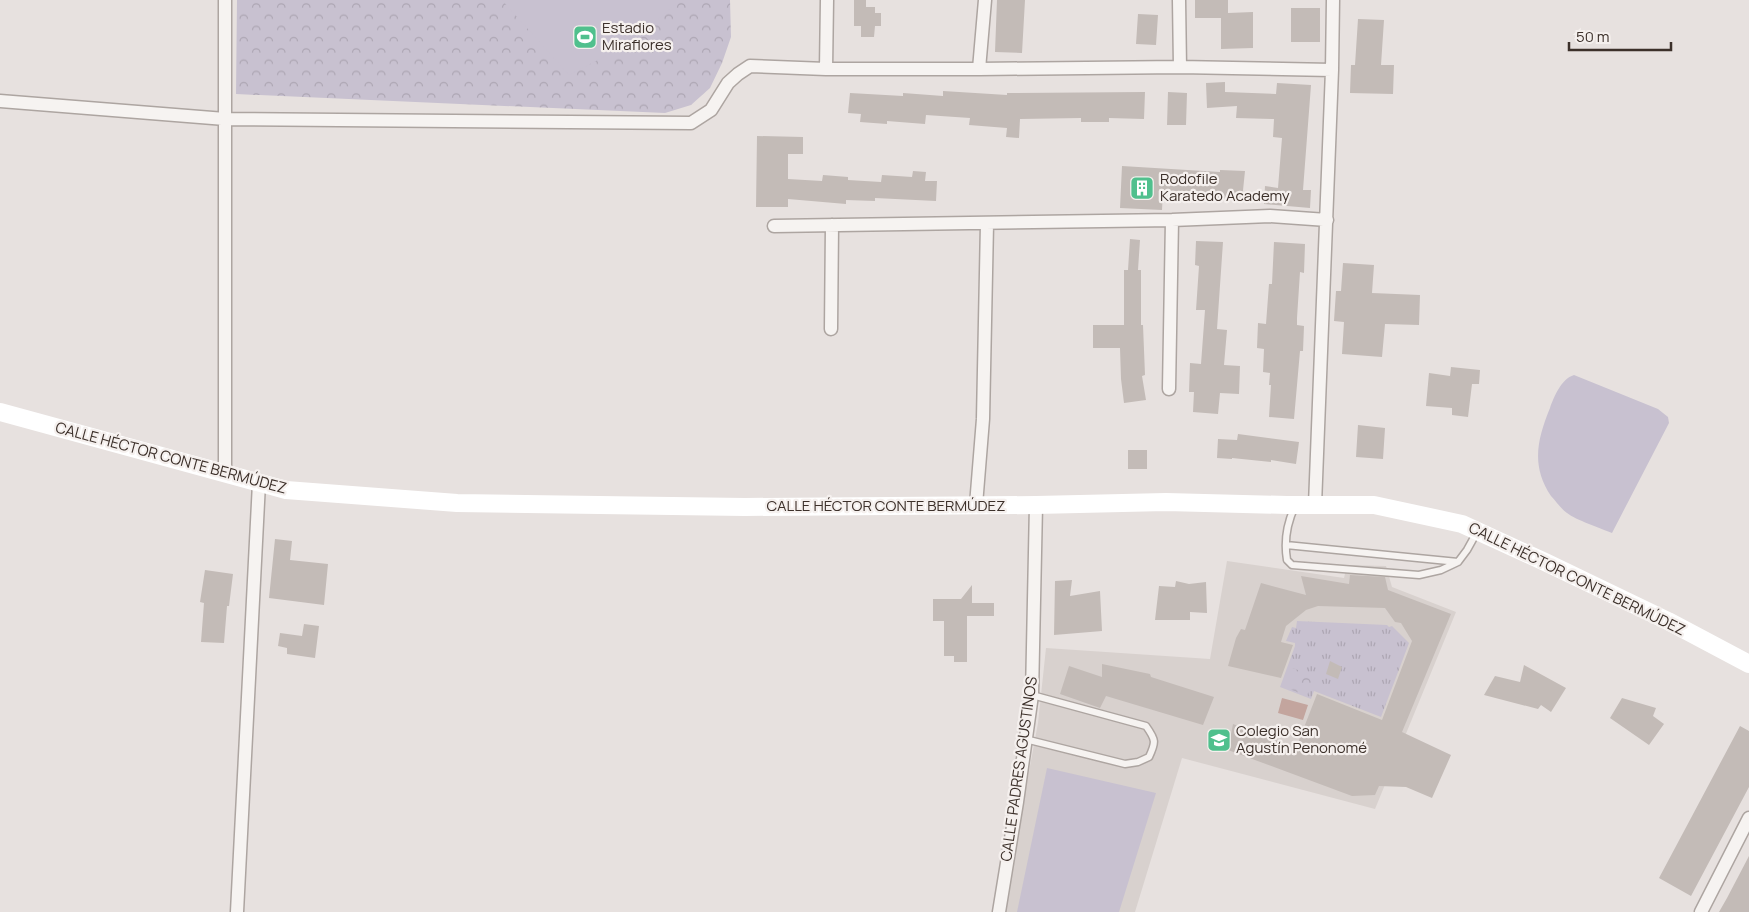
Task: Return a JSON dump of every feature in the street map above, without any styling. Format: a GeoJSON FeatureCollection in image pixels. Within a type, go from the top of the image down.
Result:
{"type":"FeatureCollection","features":[{"type":"Feature","properties":{"kind":"street"},"geometry":{"type":"LineString","coordinates":[[225,474],[224,119],[226,0]]}},
{"type":"Feature","properties":{"kind":"street"},"geometry":{"type":"LineString","coordinates":[[826,68],[827,0]]}},
{"type":"Feature","properties":{"kind":"street"},"geometry":{"type":"LineString","coordinates":[[979,69],[985,0]]}},
{"type":"Feature","properties":{"kind":"street"},"geometry":{"type":"LineString","coordinates":[[1179,0],[1180,67]]}},
{"type":"Feature","properties":{"kind":"street"},"geometry":{"type":"LineString","coordinates":[[1315,505],[1327,220],[1333,0]]}},
{"type":"Feature","properties":{"kind":"street"},"geometry":{"type":"LineString","coordinates":[[0,101],[224,119],[691,123],[710,110],[728,83],[750,66],[979,69],[1180,67],[1332,70]]}},
{"type":"Feature","properties":{"kind":"street"},"geometry":{"type":"LineString","coordinates":[[774,226],[987,224],[1270,216],[1327,220]]}},
{"type":"Feature","properties":{"kind":"street"},"geometry":{"type":"LineString","coordinates":[[1169,389],[1172,220]]}},
{"type":"Feature","properties":{"kind":"street"},"geometry":{"type":"LineString","coordinates":[[976,505],[984,419],[987,224]]}},
{"type":"Feature","properties":{"kind":"street"},"geometry":{"type":"LineString","coordinates":[[831,329],[832,225]]}},
{"type":"Feature","properties":{"kind":"street","name":"CALLE HÉCTOR CONTE BERMÚDEZ"},"geometry":{"type":"LineString","coordinates":[[0,412],[286,490],[457,503],[745,507],[1166,502],[1374,505],[1462,524],[1668,621],[1749,664]]}},
{"type":"Feature","properties":{"kind":"street"},"geometry":{"type":"LineString","coordinates":[[237,912],[259,483]]}},
{"type":"Feature","properties":{"kind":"street","name":"CALLE PADRES AGUSTINOS"},"geometry":{"type":"LineString","coordinates":[[999,912],[1032,695],[1036,505]]}},
{"type":"Feature","properties":{"kind":"street"},"geometry":{"type":"LineString","coordinates":[[1701,912],[1749,818]]}},
{"type":"Feature","properties":{"kind":"lane"},"geometry":{"type":"LineString","coordinates":[[1295,505],[1288,521],[1286,546],[1287,560],[1292,565],[1419,575],[1440,570],[1458,562],[1478,531]]}},
{"type":"Feature","properties":{"kind":"lane"},"geometry":{"type":"LineString","coordinates":[[1286,546],[1458,562]]}},
{"type":"Feature","properties":{"kind":"lane"},"geometry":{"type":"LineString","coordinates":[[1025,739],[1125,764],[1138,762],[1149,757],[1155,744],[1153,736],[1146,726],[1032,695]]}},
{"type":"Feature","properties":{"kind":"shaded area","name":"Colegio San Agustín Penonomé"},"geometry":{"type":"Polygon","coordinates":[[[1227,561],[1344,578],[1347,565],[1386,566],[1392,587],[1456,612],[1375,809],[1182,758],[1135,912],[1003,912],[1038,723],[1046,648],[1210,659],[1227,561]]]}},
{"type":"Feature","properties":{"kind":"shaded area"},"geometry":{"type":"Polygon","coordinates":[[[1282,698],[1308,705],[1303,720],[1278,713],[1282,698]]]}},
{"type":"Feature","properties":{"kind":"green space"},"geometry":{"type":"Polygon","coordinates":[[[237,0],[730,0],[731,37],[722,63],[710,88],[691,105],[665,113],[236,94],[237,0]]]}},
{"type":"Feature","properties":{"kind":"green space","name":"Estadio Miraflores"},"geometry":{"type":"Polygon","coordinates":[[[502,0],[680,0],[654,23],[615,51],[569,75],[502,0]]]}},
{"type":"Feature","properties":{"kind":"green space"},"geometry":{"type":"Polygon","coordinates":[[[1574,375],[1658,409],[1668,417],[1669,423],[1612,533],[1571,516],[1565,511],[1551,496],[1545,485],[1538,463],[1539,442],[1545,420],[1559,389],[1565,380],[1574,375]]]}},
{"type":"Feature","properties":{"kind":"green space"},"geometry":{"type":"Polygon","coordinates":[[[1297,621],[1387,625],[1389,627],[1392,626],[1409,643],[1381,717],[1314,691],[1311,699],[1280,687],[1295,646],[1295,643],[1286,641],[1292,627],[1296,628],[1297,621]]]}},
{"type":"Feature","properties":{"kind":"green space"},"geometry":{"type":"Polygon","coordinates":[[[1293,668],[1313,676],[1307,696],[1287,688],[1293,668]]]}},
{"type":"Feature","properties":{"kind":"green space"},"geometry":{"type":"Polygon","coordinates":[[[1047,768],[1156,793],[1119,912],[1017,912],[1047,768]]]}},
{"type":"Feature","properties":{"kind":"building"},"geometry":{"type":"Polygon","coordinates":[[[854,0],[866,0],[866,7],[875,7],[875,13],[881,13],[881,26],[875,26],[874,37],[861,37],[861,26],[854,26],[854,0]]]}},
{"type":"Feature","properties":{"kind":"building"},"geometry":{"type":"Polygon","coordinates":[[[997,0],[1025,0],[1022,53],[995,52],[997,0]]]}},
{"type":"Feature","properties":{"kind":"building"},"geometry":{"type":"Polygon","coordinates":[[[1195,0],[1228,0],[1228,13],[1253,12],[1253,48],[1221,49],[1221,18],[1195,18],[1195,0]]]}},
{"type":"Feature","properties":{"kind":"building"},"geometry":{"type":"Polygon","coordinates":[[[1291,8],[1320,8],[1320,42],[1291,42],[1291,8]]]}},
{"type":"Feature","properties":{"kind":"building"},"geometry":{"type":"Polygon","coordinates":[[[1138,14],[1158,15],[1156,45],[1136,44],[1138,14]]]}},
{"type":"Feature","properties":{"kind":"building"},"geometry":{"type":"Polygon","coordinates":[[[1358,19],[1384,20],[1381,65],[1394,65],[1393,94],[1350,93],[1351,65],[1355,65],[1358,19]]]}},
{"type":"Feature","properties":{"kind":"building"},"geometry":{"type":"Polygon","coordinates":[[[1225,82],[1225,92],[1276,94],[1277,83],[1311,85],[1303,190],[1311,190],[1310,208],[1264,204],[1265,186],[1278,188],[1282,138],[1273,137],[1274,119],[1236,118],[1237,106],[1207,108],[1206,83],[1225,82]]]}},
{"type":"Feature","properties":{"kind":"building"},"geometry":{"type":"Polygon","coordinates":[[[943,91],[1007,95],[1007,93],[1145,92],[1144,119],[1109,118],[1109,122],[1081,122],[1081,118],[1020,119],[1019,138],[1006,137],[1007,128],[969,125],[970,118],[926,115],[925,124],[887,121],[887,124],[860,122],[861,114],[848,113],[850,93],[903,96],[903,93],[943,96],[943,91]]]}},
{"type":"Feature","properties":{"kind":"building"},"geometry":{"type":"Polygon","coordinates":[[[1168,92],[1187,93],[1186,125],[1167,125],[1168,92]]]}},
{"type":"Feature","properties":{"kind":"building"},"geometry":{"type":"Polygon","coordinates":[[[757,136],[803,137],[803,154],[788,154],[788,179],[822,181],[823,175],[848,177],[848,180],[881,182],[882,175],[912,177],[913,171],[926,172],[925,181],[937,181],[936,201],[875,198],[875,201],[846,200],[846,204],[788,199],[788,207],[756,207],[757,136]]]}},
{"type":"Feature","properties":{"kind":"building"},"geometry":{"type":"Polygon","coordinates":[[[1122,166],[1220,172],[1220,170],[1245,171],[1242,200],[1218,198],[1218,194],[1163,190],[1162,210],[1120,208],[1122,166]]]}},
{"type":"Feature","properties":{"kind":"building"},"geometry":{"type":"Polygon","coordinates":[[[1130,239],[1140,240],[1138,270],[1141,270],[1141,325],[1143,325],[1145,375],[1142,376],[1146,400],[1124,403],[1120,348],[1093,348],[1093,325],[1124,325],[1124,270],[1128,270],[1130,239]]]}},
{"type":"Feature","properties":{"kind":"building"},"geometry":{"type":"Polygon","coordinates":[[[1196,241],[1223,242],[1217,329],[1227,330],[1224,365],[1240,366],[1239,394],[1220,393],[1218,414],[1193,412],[1194,392],[1189,392],[1190,363],[1201,364],[1205,310],[1196,310],[1199,266],[1195,265],[1196,241]]]}},
{"type":"Feature","properties":{"kind":"building"},"geometry":{"type":"Polygon","coordinates":[[[1274,242],[1305,244],[1304,273],[1300,272],[1297,318],[1297,325],[1304,326],[1303,351],[1300,351],[1294,419],[1269,417],[1270,373],[1263,372],[1264,349],[1257,348],[1258,323],[1266,324],[1269,284],[1272,284],[1274,242]]]}},
{"type":"Feature","properties":{"kind":"building"},"geometry":{"type":"Polygon","coordinates":[[[1343,263],[1374,265],[1372,293],[1420,295],[1419,325],[1385,324],[1382,357],[1342,354],[1344,322],[1334,321],[1336,291],[1341,291],[1343,263]]]}},
{"type":"Feature","properties":{"kind":"building"},"geometry":{"type":"Polygon","coordinates":[[[1451,367],[1480,370],[1479,384],[1472,384],[1468,417],[1452,415],[1452,408],[1426,406],[1429,373],[1450,376],[1451,367]]]}},
{"type":"Feature","properties":{"kind":"building"},"geometry":{"type":"Polygon","coordinates":[[[1358,425],[1385,428],[1383,459],[1356,457],[1358,425]]]}},
{"type":"Feature","properties":{"kind":"building"},"geometry":{"type":"Polygon","coordinates":[[[1238,434],[1299,442],[1296,464],[1271,460],[1271,462],[1217,458],[1218,439],[1237,440],[1238,434]]]}},
{"type":"Feature","properties":{"kind":"building"},"geometry":{"type":"Polygon","coordinates":[[[1128,450],[1147,450],[1147,469],[1128,469],[1128,450]]]}},
{"type":"Feature","properties":{"kind":"building"},"geometry":{"type":"Polygon","coordinates":[[[275,539],[292,541],[290,560],[328,564],[324,605],[269,598],[275,539]]]}},
{"type":"Feature","properties":{"kind":"building"},"geometry":{"type":"Polygon","coordinates":[[[205,570],[233,574],[229,606],[227,606],[224,643],[201,642],[204,603],[200,602],[205,570]]]}},
{"type":"Feature","properties":{"kind":"building"},"geometry":{"type":"Polygon","coordinates":[[[1350,575],[1385,577],[1388,590],[1451,614],[1402,732],[1451,755],[1432,798],[1406,787],[1379,786],[1375,795],[1352,796],[1228,750],[1233,724],[1296,748],[1317,694],[1382,720],[1412,641],[1401,623],[1395,622],[1385,608],[1318,606],[1306,610],[1286,626],[1281,642],[1293,645],[1281,678],[1228,666],[1236,638],[1241,629],[1245,630],[1261,583],[1306,595],[1301,576],[1349,584],[1350,575]]]}},
{"type":"Feature","properties":{"kind":"building"},"geometry":{"type":"Polygon","coordinates":[[[1072,580],[1070,596],[1100,591],[1102,631],[1054,635],[1055,581],[1072,580]]]}},
{"type":"Feature","properties":{"kind":"building"},"geometry":{"type":"Polygon","coordinates":[[[1176,581],[1189,584],[1206,582],[1207,613],[1190,612],[1190,620],[1155,620],[1159,586],[1175,587],[1176,581]]]}},
{"type":"Feature","properties":{"kind":"building"},"geometry":{"type":"Polygon","coordinates":[[[972,585],[972,603],[994,603],[994,616],[967,616],[967,662],[954,662],[954,656],[944,656],[944,621],[933,621],[933,599],[961,599],[972,585]]]}},
{"type":"Feature","properties":{"kind":"building"},"geometry":{"type":"Polygon","coordinates":[[[304,624],[319,626],[315,658],[287,654],[287,648],[278,646],[280,633],[302,636],[304,624]]]}},
{"type":"Feature","properties":{"kind":"building"},"geometry":{"type":"Polygon","coordinates":[[[1330,661],[1342,667],[1338,679],[1326,674],[1330,661]]]}},
{"type":"Feature","properties":{"kind":"building"},"geometry":{"type":"Polygon","coordinates":[[[1102,664],[1150,674],[1151,677],[1214,697],[1203,725],[1106,696],[1100,708],[1060,694],[1069,666],[1102,677],[1102,664]]]}},
{"type":"Feature","properties":{"kind":"building"},"geometry":{"type":"Polygon","coordinates":[[[1524,665],[1566,688],[1551,712],[1541,705],[1538,709],[1484,695],[1495,676],[1520,682],[1524,665]]]}},
{"type":"Feature","properties":{"kind":"building"},"geometry":{"type":"Polygon","coordinates":[[[1622,698],[1656,708],[1653,716],[1664,724],[1649,745],[1610,718],[1622,698]]]}},
{"type":"Feature","properties":{"kind":"building"},"geometry":{"type":"Polygon","coordinates":[[[1740,726],[1749,731],[1749,787],[1691,896],[1659,878],[1740,726]]]}},
{"type":"Feature","properties":{"kind":"building"},"geometry":{"type":"Polygon","coordinates":[[[1749,856],[1749,912],[1719,912],[1727,898],[1749,856]]]}},
{"type":"Feature","properties":{"kind":"place","name":"Estadio Miraflores"},"geometry":{"type":"Point","coordinates":[585,37]}},
{"type":"Feature","properties":{"kind":"place","name":"Rodofile Karatedo Academy"},"geometry":{"type":"Point","coordinates":[1142,188]}},
{"type":"Feature","properties":{"kind":"place","name":"Colegio San Agustín Penonomé"},"geometry":{"type":"Point","coordinates":[1219,740]}}]}
